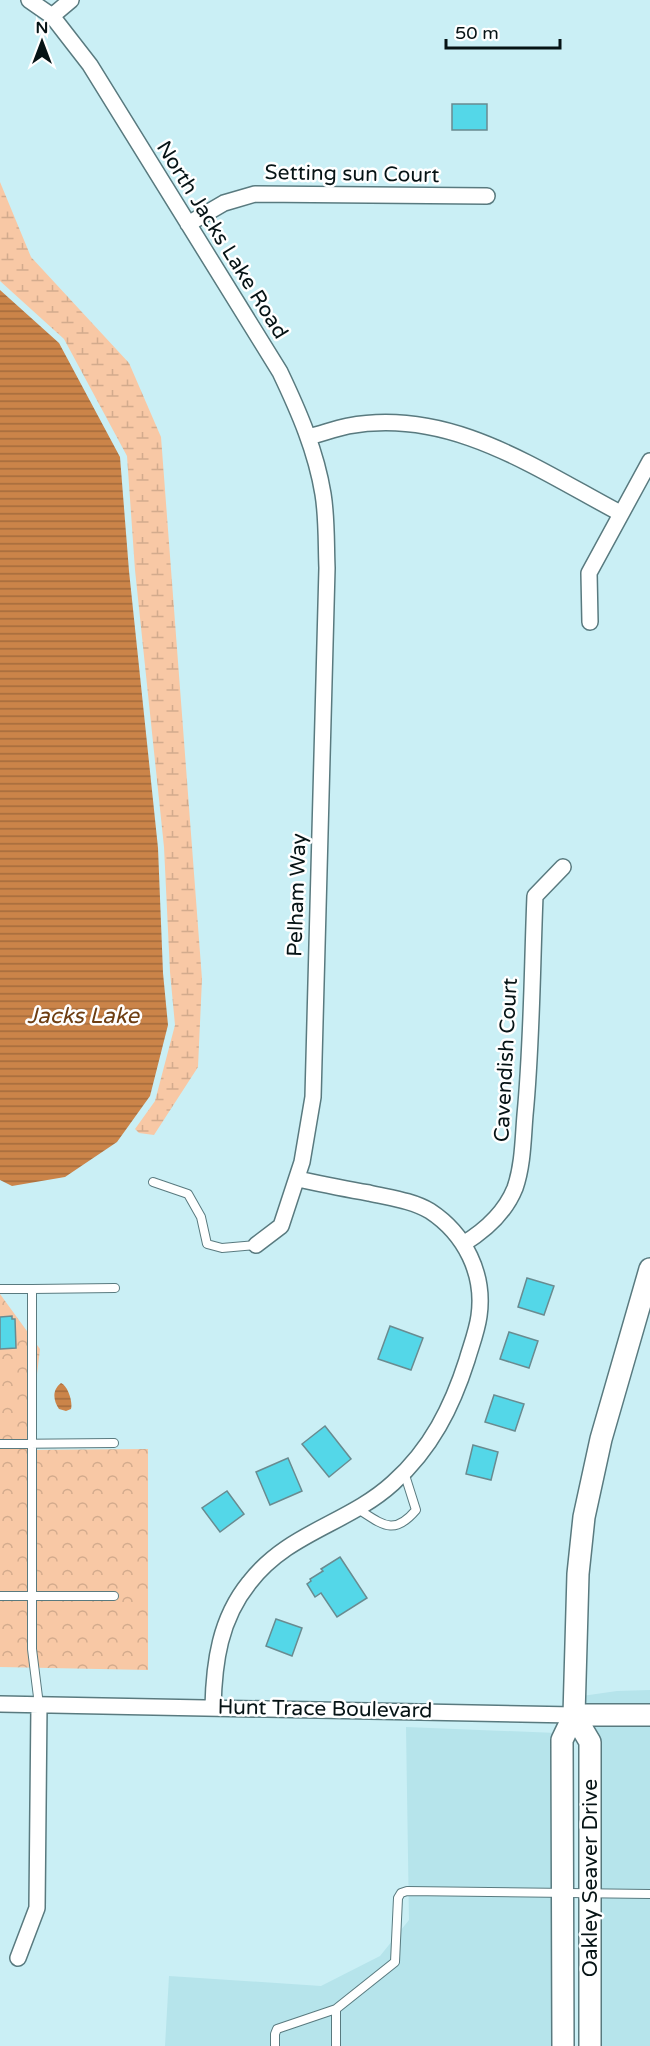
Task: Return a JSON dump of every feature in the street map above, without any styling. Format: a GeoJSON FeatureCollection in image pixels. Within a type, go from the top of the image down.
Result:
{"type":"FeatureCollection","features":[{"type":"Feature","properties":{"kind":"street","name":"North Jacks Lake Road"},"geometry":{"type":"LineString","coordinates":[[29,0],[52,16],[90,65],[280,372],[302,417],[316,464],[323,496],[325,530]]}},
{"type":"Feature","properties":{"kind":"street"},"geometry":{"type":"LineString","coordinates":[[52,16],[71,0]]}},
{"type":"Feature","properties":{"kind":"street","name":"Setting sun Court"},"geometry":{"type":"LineString","coordinates":[[188,224],[224,203],[255,194],[487,196]]}},
{"type":"Feature","properties":{"kind":"street"},"geometry":{"type":"LineString","coordinates":[[308,437],[348,426],[395,423],[441,428],[493,445],[620,513]]}},
{"type":"Feature","properties":{"kind":"street"},"geometry":{"type":"LineString","coordinates":[[590,622],[589,573],[650,461]]}},
{"type":"Feature","properties":{"kind":"street","name":"Pelham Way"},"geometry":{"type":"LineString","coordinates":[[256,1245],[281,1226],[298,1179],[309,1130],[313,1097],[327,568],[325,530]]}},
{"type":"Feature","properties":{"kind":"street","name":"Cavendish Court"},"geometry":{"type":"LineString","coordinates":[[463,1244],[493,1222],[505,1207],[520,1170],[528,1088],[535,896],[563,867]]}},
{"type":"Feature","properties":{"kind":"street"},"geometry":{"type":"LineString","coordinates":[[213,1707],[213,1676],[217,1652],[233,1606],[248,1583],[280,1551],[303,1536],[358,1509],[386,1489],[404,1472],[432,1439],[445,1417],[458,1390],[476,1330],[480,1296],[478,1278],[472,1259],[463,1244],[443,1221],[428,1210],[408,1202],[298,1179]]}},
{"type":"Feature","properties":{"kind":"street","name":"Oakley Seaver Drive"},"geometry":{"type":"LineString","coordinates":[[562,2046],[562,1740],[574,1715],[578,1574],[584,1517],[601,1439],[650,1269]]}},
{"type":"Feature","properties":{"kind":"street","name":"Hunt Trace Boulevard"},"geometry":{"type":"LineString","coordinates":[[0,1704],[650,1715]]}},
{"type":"Feature","properties":{"kind":"street"},"geometry":{"type":"LineString","coordinates":[[18,1958],[37,1908],[39,1705]]}},
{"type":"Feature","properties":{"kind":"street","name":"Oakley Seaver Drive"},"geometry":{"type":"LineString","coordinates":[[574,1715],[590,1742],[590,2046]]}},
{"type":"Feature","properties":{"kind":"lane"},"geometry":{"type":"LineString","coordinates":[[153,1182],[188,1194],[201,1217],[207,1244],[222,1248],[256,1245]]}},
{"type":"Feature","properties":{"kind":"lane"},"geometry":{"type":"LineString","coordinates":[[0,1289],[115,1288]]}},
{"type":"Feature","properties":{"kind":"lane"},"geometry":{"type":"LineString","coordinates":[[32,1289],[32,1648],[39,1705]]}},
{"type":"Feature","properties":{"kind":"lane"},"geometry":{"type":"LineString","coordinates":[[0,1444],[114,1443]]}},
{"type":"Feature","properties":{"kind":"lane"},"geometry":{"type":"LineString","coordinates":[[358,1509],[381,1524],[405,1524],[416,1510],[404,1472]]}},
{"type":"Feature","properties":{"kind":"lane"},"geometry":{"type":"LineString","coordinates":[[0,1596],[114,1596]]}},
{"type":"Feature","properties":{"kind":"lane"},"geometry":{"type":"LineString","coordinates":[[275,2046],[277,2029],[336,2009],[395,1962],[398,1898],[401,1893],[407,1891],[650,1894]]}},
{"type":"Feature","properties":{"kind":"lane"},"geometry":{"type":"LineString","coordinates":[[336,2009],[336,2046]]}},
{"type":"Feature","properties":{"kind":"shaded area"},"geometry":{"type":"Polygon","coordinates":[[[650,1690],[650,1706],[582,1706],[582,1696],[617,1691],[650,1690]]]}},
{"type":"Feature","properties":{"kind":"shaded area"},"geometry":{"type":"Polygon","coordinates":[[[589,1724],[650,1724],[650,2046],[598,2046],[589,1724]]]}},
{"type":"Feature","properties":{"kind":"shaded area"},"geometry":{"type":"Polygon","coordinates":[[[406,1727],[557,1733],[554,1740],[552,2046],[165,2046],[169,1976],[321,1986],[380,1956],[409,1920],[406,1727]]]}},
{"type":"Feature","properties":{"kind":"green space"},"geometry":{"type":"Polygon","coordinates":[[[0,182],[31,257],[129,363],[161,437],[202,979],[198,1067],[154,1135],[139,1133],[135,1129],[155,1101],[175,1025],[164,847],[135,570],[127,456],[64,339],[0,281],[0,182]]]}},
{"type":"Feature","properties":{"kind":"green space"},"geometry":{"type":"Polygon","coordinates":[[[0,1294],[40,1349],[28,1450],[148,1449],[148,1670],[0,1667],[0,1294]]]}},
{"type":"Feature","properties":{"kind":"water","name":"Jacks Lake"},"geometry":{"type":"Polygon","coordinates":[[[0,290],[59,343],[120,457],[129,571],[158,848],[163,973],[168,1025],[150,1096],[117,1142],[65,1177],[12,1186],[0,1180],[0,290]]]}},
{"type":"Feature","properties":{"kind":"water"},"geometry":{"type":"Polygon","coordinates":[[[61,1383],[68,1391],[71,1402],[71,1409],[66,1411],[59,1409],[55,1399],[56,1389],[61,1383]]]}},
{"type":"Feature","properties":{"kind":"building"},"geometry":{"type":"Polygon","coordinates":[[[452,104],[487,104],[487,130],[452,130],[452,104]]]}},
{"type":"Feature","properties":{"kind":"building"},"geometry":{"type":"Polygon","coordinates":[[[527,1278],[554,1286],[544,1315],[518,1307],[527,1278]]]}},
{"type":"Feature","properties":{"kind":"building"},"geometry":{"type":"Polygon","coordinates":[[[12,1316],[12,1319],[15,1319],[16,1348],[0,1349],[0,1317],[12,1316]]]}},
{"type":"Feature","properties":{"kind":"building"},"geometry":{"type":"Polygon","coordinates":[[[390,1326],[423,1338],[411,1370],[378,1359],[390,1326]]]}},
{"type":"Feature","properties":{"kind":"building"},"geometry":{"type":"Polygon","coordinates":[[[509,1332],[538,1341],[529,1368],[500,1359],[509,1332]]]}},
{"type":"Feature","properties":{"kind":"building"},"geometry":{"type":"Polygon","coordinates":[[[494,1395],[524,1404],[515,1431],[485,1422],[494,1395]]]}},
{"type":"Feature","properties":{"kind":"building"},"geometry":{"type":"Polygon","coordinates":[[[325,1426],[351,1459],[329,1477],[302,1444],[325,1426]]]}},
{"type":"Feature","properties":{"kind":"building"},"geometry":{"type":"Polygon","coordinates":[[[473,1445],[498,1452],[491,1480],[466,1474],[473,1445]]]}},
{"type":"Feature","properties":{"kind":"building"},"geometry":{"type":"Polygon","coordinates":[[[288,1458],[302,1491],[270,1505],[256,1472],[288,1458]]]}},
{"type":"Feature","properties":{"kind":"building"},"geometry":{"type":"Polygon","coordinates":[[[227,1491],[244,1514],[220,1532],[202,1508],[227,1491]]]}},
{"type":"Feature","properties":{"kind":"building"},"geometry":{"type":"Polygon","coordinates":[[[340,1557],[367,1598],[337,1617],[321,1593],[315,1597],[307,1584],[311,1581],[310,1579],[323,1571],[321,1569],[340,1557]]]}},
{"type":"Feature","properties":{"kind":"building"},"geometry":{"type":"Polygon","coordinates":[[[276,1619],[302,1628],[292,1656],[266,1646],[276,1619]]]}}]}
